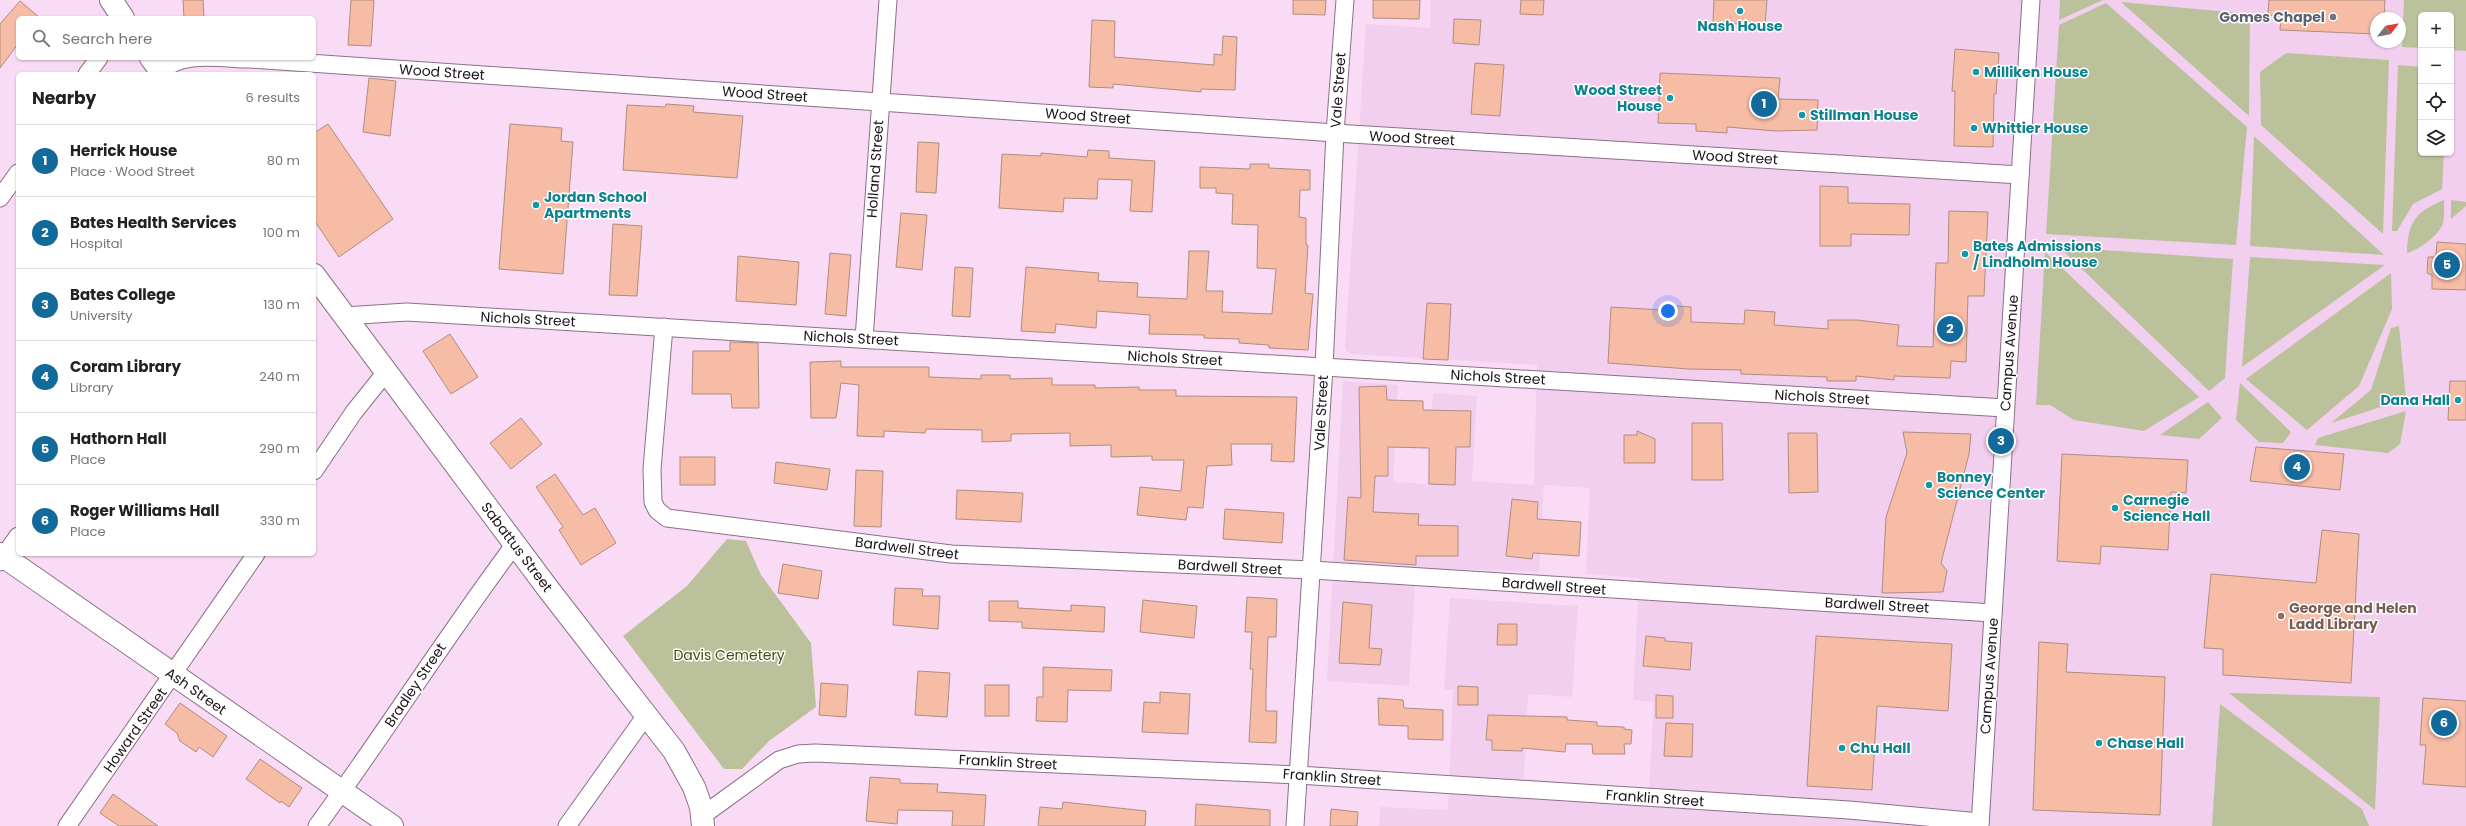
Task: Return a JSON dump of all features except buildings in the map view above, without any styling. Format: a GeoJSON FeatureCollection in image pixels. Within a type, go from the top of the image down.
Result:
{"type":"FeatureCollection","features":[{"type":"Feature","properties":{"kind":"main road"},"geometry":{"type":"LineString","coordinates":[[111,0],[122,16]]}},
{"type":"Feature","properties":{"kind":"main road","name":"Sabattus Street"},"geometry":{"type":"LineString","coordinates":[[316,279],[515,544],[674,751],[691,781],[703,821]]}},
{"type":"Feature","properties":{"kind":"main road","name":"Ash Street"},"geometry":{"type":"LineString","coordinates":[[1,558],[392,826]]}},
{"type":"Feature","properties":{"kind":"street","name":"Holland Street"},"geometry":{"type":"LineString","coordinates":[[864,339],[888,0]]}},
{"type":"Feature","properties":{"kind":"street","name":"Vale Street"},"geometry":{"type":"LineString","coordinates":[[1295,826],[1324,367],[1335,133],[1345,0]]}},
{"type":"Feature","properties":{"kind":"street","name":"Campus Avenue"},"geometry":{"type":"LineString","coordinates":[[1980,824],[2031,0]]}},
{"type":"Feature","properties":{"kind":"street"},"geometry":{"type":"LineString","coordinates":[[88,72],[98,60]]}},
{"type":"Feature","properties":{"kind":"street","name":"Wood Street"},"geometry":{"type":"LineString","coordinates":[[158,68],[179,60]]}},
{"type":"Feature","properties":{"kind":"street","name":"Wood Street"},"geometry":{"type":"LineString","coordinates":[[265,60],[1335,133],[2020,175]]}},
{"type":"Feature","properties":{"kind":"street"},"geometry":{"type":"LineString","coordinates":[[0,198],[16,176]]}},
{"type":"Feature","properties":{"kind":"street","name":"Nichols Street"},"geometry":{"type":"LineString","coordinates":[[344,316],[407,312],[2005,408]]}},
{"type":"Feature","properties":{"kind":"street","name":"Bardwell Street"},"geometry":{"type":"LineString","coordinates":[[664,327],[652,469],[653,502],[657,510],[667,518],[951,554],[1312,570],[1993,613]]}},
{"type":"Feature","properties":{"kind":"street"},"geometry":{"type":"LineString","coordinates":[[316,468],[354,412],[386,372]]}},
{"type":"Feature","properties":{"kind":"street"},"geometry":{"type":"LineString","coordinates":[[1,558],[16,539]]}},
{"type":"Feature","properties":{"kind":"street","name":"Bradley Street"},"geometry":{"type":"LineString","coordinates":[[317,826],[342,792],[465,610],[515,544]]}},
{"type":"Feature","properties":{"kind":"street","name":"Howard Street"},"geometry":{"type":"LineString","coordinates":[[67,826],[255,556]]}},
{"type":"Feature","properties":{"kind":"street"},"geometry":{"type":"LineString","coordinates":[[567,826],[647,714]]}},
{"type":"Feature","properties":{"kind":"street","name":"Franklin Street"},"geometry":{"type":"LineString","coordinates":[[703,821],[779,760],[798,754],[1298,775],[1849,810],[1980,824]]}},
{"type":"Feature","properties":{"kind":"shaded area"},"geometry":{"type":"Polygon","coordinates":[[[1431,0],[2466,0],[2466,826],[1379,826],[1380,807],[1448,810],[1453,689],[1444,689],[1450,598],[1578,606],[1572,697],[1528,694],[1524,779],[1649,789],[1654,702],[1633,700],[1639,578],[1586,574],[1590,488],[1544,485],[1539,572],[1416,568],[1409,686],[1327,681],[1343,381],[1398,385],[1393,482],[1427,484],[1433,393],[1477,396],[1472,481],[1534,485],[1537,365],[1350,354],[1345,349],[1366,24],[1430,28],[1431,0]]]}},
{"type":"Feature","properties":{"kind":"green space"},"geometry":{"type":"Polygon","coordinates":[[[2060,0],[2103,0],[2059,20],[2060,0]]]}},
{"type":"Feature","properties":{"kind":"green space"},"geometry":{"type":"Polygon","coordinates":[[[2404,0],[2466,0],[2466,51],[2454,50],[2454,12],[2418,12],[2418,48],[2406,47],[2406,12],[2403,12],[2404,0]]]}},
{"type":"Feature","properties":{"kind":"green space"},"geometry":{"type":"Polygon","coordinates":[[[2121,2],[2250,14],[2249,116],[2121,2]]]}},
{"type":"Feature","properties":{"kind":"green space"},"geometry":{"type":"Polygon","coordinates":[[[2106,3],[2247,127],[2236,245],[2046,234],[2059,25],[2106,3]]]}},
{"type":"Feature","properties":{"kind":"green space"},"geometry":{"type":"Polygon","coordinates":[[[2286,53],[2389,60],[2383,234],[2261,125],[2260,72],[2286,53]]]}},
{"type":"Feature","properties":{"kind":"green space"},"geometry":{"type":"Polygon","coordinates":[[[2398,65],[2418,67],[2418,156],[2444,156],[2442,189],[2413,204],[2397,231],[2392,231],[2398,65]]]}},
{"type":"Feature","properties":{"kind":"green space"},"geometry":{"type":"Polygon","coordinates":[[[2254,136],[2384,255],[2250,246],[2254,136]]]}},
{"type":"Feature","properties":{"kind":"green space"},"geometry":{"type":"Polygon","coordinates":[[[2444,200],[2444,220],[2442,226],[2427,242],[2417,249],[2407,253],[2409,233],[2415,219],[2426,209],[2444,200]]]}},
{"type":"Feature","properties":{"kind":"green space"},"geometry":{"type":"Polygon","coordinates":[[[2451,200],[2466,202],[2466,206],[2451,219],[2451,200]]]}},
{"type":"Feature","properties":{"kind":"green space"},"geometry":{"type":"Polygon","coordinates":[[[2059,247],[2233,259],[2225,378],[2209,391],[2059,247]]]}},
{"type":"Feature","properties":{"kind":"green space"},"geometry":{"type":"Polygon","coordinates":[[[2045,252],[2199,397],[2144,431],[2074,420],[2050,405],[2036,405],[2045,252]]]}},
{"type":"Feature","properties":{"kind":"green space"},"geometry":{"type":"Polygon","coordinates":[[[2250,257],[2385,265],[2242,367],[2250,257]]]}},
{"type":"Feature","properties":{"kind":"green space"},"geometry":{"type":"Polygon","coordinates":[[[2391,273],[2392,309],[2359,386],[2307,430],[2246,379],[2391,273]]]}},
{"type":"Feature","properties":{"kind":"green space"},"geometry":{"type":"Polygon","coordinates":[[[2399,326],[2406,399],[2331,423],[2371,390],[2391,328],[2399,326]]]}},
{"type":"Feature","properties":{"kind":"green space"},"geometry":{"type":"Polygon","coordinates":[[[2240,383],[2291,432],[2283,443],[2259,442],[2236,420],[2240,383]]]}},
{"type":"Feature","properties":{"kind":"green space"},"geometry":{"type":"Polygon","coordinates":[[[2208,402],[2222,418],[2199,439],[2160,435],[2208,402]]]}},
{"type":"Feature","properties":{"kind":"green space"},"geometry":{"type":"Polygon","coordinates":[[[2406,411],[2400,444],[2388,453],[2315,445],[2318,438],[2406,411]]]}},
{"type":"Feature","properties":{"kind":"green space","name":"Davis Cemetery"},"geometry":{"type":"Polygon","coordinates":[[[727,539],[746,541],[761,575],[811,643],[816,707],[769,741],[742,769],[724,769],[623,636],[687,586],[727,539]]]}},
{"type":"Feature","properties":{"kind":"green space"},"geometry":{"type":"Polygon","coordinates":[[[2229,693],[2380,697],[2375,810],[2229,693]]]}},
{"type":"Feature","properties":{"kind":"green space"},"geometry":{"type":"Polygon","coordinates":[[[2220,704],[2362,809],[2369,826],[2212,826],[2220,704]]]}},
{"type":"Feature","properties":{"kind":"place","name":"Nash House"},"geometry":{"type":"Point","coordinates":[1740,11]}},
{"type":"Feature","properties":{"kind":"place","name":"Gomes Chapel"},"geometry":{"type":"Point","coordinates":[2333,17]}},
{"type":"Feature","properties":{"kind":"place","name":"Milliken House"},"geometry":{"type":"Point","coordinates":[1976,72]}},
{"type":"Feature","properties":{"kind":"place","name":"Wood Street House"},"geometry":{"type":"Point","coordinates":[1670,98]}},
{"type":"Feature","properties":{"kind":"place","name":"Herrick House"},"geometry":{"type":"Point","coordinates":[1764,104]}},
{"type":"Feature","properties":{"kind":"place","name":"Stillman House"},"geometry":{"type":"Point","coordinates":[1802,115]}},
{"type":"Feature","properties":{"kind":"place","name":"Whittier House"},"geometry":{"type":"Point","coordinates":[1974,128]}},
{"type":"Feature","properties":{"kind":"place","name":"Jordan School Apartments"},"geometry":{"type":"Point","coordinates":[536,205]}},
{"type":"Feature","properties":{"kind":"place","name":"Bates Admissions / Lindholm House"},"geometry":{"type":"Point","coordinates":[1965,254]}},
{"type":"Feature","properties":{"kind":"place","name":"Hathorn Hall"},"geometry":{"type":"Point","coordinates":[2447,265]}},
{"type":"Feature","properties":{"kind":"place","name":"Bates Health Services"},"geometry":{"type":"Point","coordinates":[1950,329]}},
{"type":"Feature","properties":{"kind":"place","name":"Dana Hall"},"geometry":{"type":"Point","coordinates":[2458,400]}},
{"type":"Feature","properties":{"kind":"place","name":"Bates College"},"geometry":{"type":"Point","coordinates":[2001,441]}},
{"type":"Feature","properties":{"kind":"place","name":"Coram Library"},"geometry":{"type":"Point","coordinates":[2297,467]}},
{"type":"Feature","properties":{"kind":"place","name":"Bonney Science Center"},"geometry":{"type":"Point","coordinates":[1929,485]}},
{"type":"Feature","properties":{"kind":"place","name":"Carnegie Science Hall"},"geometry":{"type":"Point","coordinates":[2115,508]}},
{"type":"Feature","properties":{"kind":"place","name":"George and Helen Ladd Library"},"geometry":{"type":"Point","coordinates":[2281,616]}},
{"type":"Feature","properties":{"kind":"place","name":"Roger Williams Hall"},"geometry":{"type":"Point","coordinates":[2444,723]}},
{"type":"Feature","properties":{"kind":"place","name":"Chase Hall"},"geometry":{"type":"Point","coordinates":[2099,743]}},
{"type":"Feature","properties":{"kind":"place","name":"Chu Hall"},"geometry":{"type":"Point","coordinates":[1842,748]}}]}
